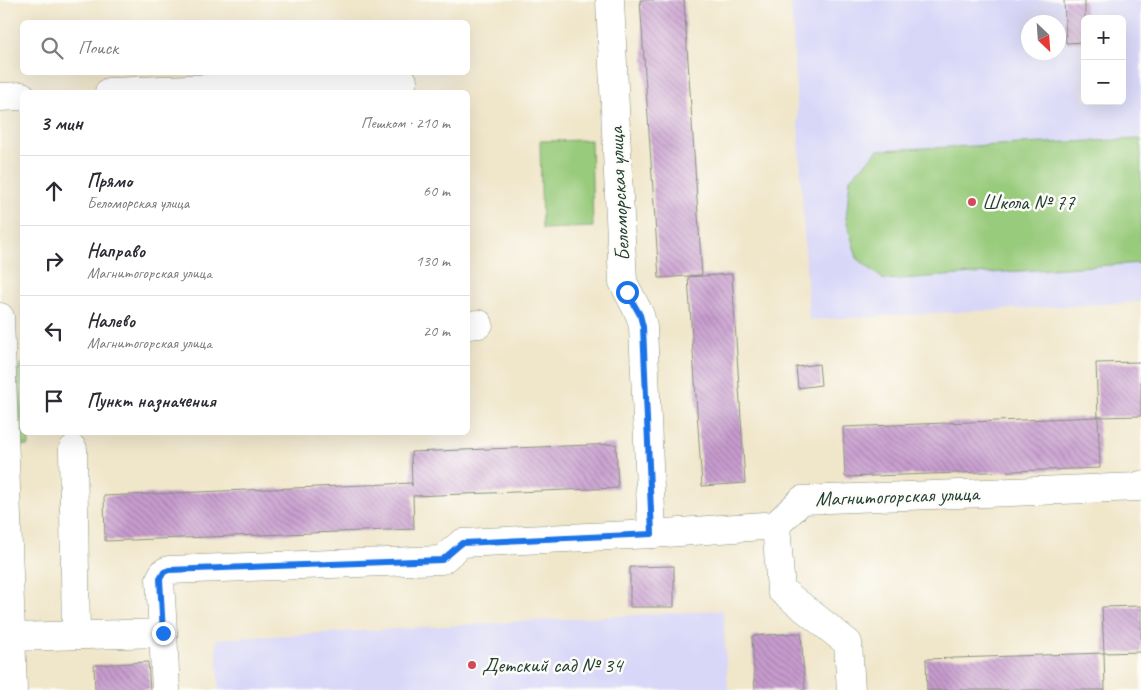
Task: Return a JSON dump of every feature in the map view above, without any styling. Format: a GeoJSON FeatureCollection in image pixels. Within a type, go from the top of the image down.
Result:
{"type":"FeatureCollection","features":[{"type":"Feature","properties":{"kind":"street","name":"Беломорская улица"},"geometry":{"type":"LineString","coordinates":[[610,0],[623,282],[640,315],[643,327],[652,534]]}},
{"type":"Feature","properties":{"kind":"street"},"geometry":{"type":"LineString","coordinates":[[162,90],[403,81]]}},
{"type":"Feature","properties":{"kind":"street"},"geometry":{"type":"LineString","coordinates":[[0,96],[20,96]]}},
{"type":"Feature","properties":{"kind":"street"},"geometry":{"type":"LineString","coordinates":[[0,317],[12,350],[3,514],[12,637],[13,690]]}},
{"type":"Feature","properties":{"kind":"street"},"geometry":{"type":"LineString","coordinates":[[73,449],[76,635]]}},
{"type":"Feature","properties":{"kind":"street","name":"Магнитогорская улица"},"geometry":{"type":"LineString","coordinates":[[776,525],[802,500],[1139,487],[1141,485]]}},
{"type":"Feature","properties":{"kind":"street"},"geometry":{"type":"LineString","coordinates":[[166,690],[160,579],[164,572],[169,570],[442,560],[462,543],[652,534],[776,525],[781,590],[848,643],[851,690]]}},
{"type":"Feature","properties":{"kind":"street"},"geometry":{"type":"LineString","coordinates":[[12,637],[163,633]]}},
{"type":"Feature","properties":{"kind":"shaded area","name":"Школа № 77"},"geometry":{"type":"Polygon","coordinates":[[[791,0],[1141,0],[1141,302],[809,320],[791,0]]]}},
{"type":"Feature","properties":{"kind":"shaded area","name":"Детский сад № 34"},"geometry":{"type":"Polygon","coordinates":[[[723,610],[728,690],[219,690],[216,639],[723,610]]]}},
{"type":"Feature","properties":{"kind":"green space"},"geometry":{"type":"Polygon","coordinates":[[[1141,139],[1141,263],[884,280],[857,258],[846,219],[850,179],[878,150],[1141,139]]]}},
{"type":"Feature","properties":{"kind":"green space"},"geometry":{"type":"Polygon","coordinates":[[[591,140],[593,227],[542,229],[540,141],[591,140]]]}},
{"type":"Feature","properties":{"kind":"green space"},"geometry":{"type":"Polygon","coordinates":[[[20,365],[20,435],[29,435],[29,446],[13,446],[15,371],[20,365]]]}},
{"type":"Feature","properties":{"kind":"building"},"geometry":{"type":"Polygon","coordinates":[[[640,0],[684,0],[702,275],[659,278],[640,0]]]}},
{"type":"Feature","properties":{"kind":"building"},"geometry":{"type":"Polygon","coordinates":[[[1064,0],[1085,0],[1085,15],[1081,15],[1081,42],[1066,43],[1064,0]]]}},
{"type":"Feature","properties":{"kind":"building"},"geometry":{"type":"Polygon","coordinates":[[[732,274],[745,483],[702,486],[688,277],[732,274]]]}},
{"type":"Feature","properties":{"kind":"building"},"geometry":{"type":"Polygon","coordinates":[[[1141,362],[1141,416],[1098,417],[1096,363],[1141,362]]]}},
{"type":"Feature","properties":{"kind":"building"},"geometry":{"type":"Polygon","coordinates":[[[819,364],[821,385],[798,388],[796,367],[819,364]]]}},
{"type":"Feature","properties":{"kind":"building"},"geometry":{"type":"Polygon","coordinates":[[[1098,417],[1100,468],[845,477],[843,427],[1098,417]]]}},
{"type":"Feature","properties":{"kind":"building"},"geometry":{"type":"Polygon","coordinates":[[[616,444],[618,488],[413,496],[414,529],[105,541],[104,496],[412,483],[411,452],[616,444]]]}},
{"type":"Feature","properties":{"kind":"building"},"geometry":{"type":"Polygon","coordinates":[[[674,566],[674,607],[630,607],[630,567],[674,566]]]}},
{"type":"Feature","properties":{"kind":"building"},"geometry":{"type":"Polygon","coordinates":[[[1141,606],[1141,652],[1104,653],[1102,607],[1141,606]]]}},
{"type":"Feature","properties":{"kind":"building"},"geometry":{"type":"Polygon","coordinates":[[[801,633],[805,690],[755,690],[752,636],[801,633]]]}},
{"type":"Feature","properties":{"kind":"building"},"geometry":{"type":"Polygon","coordinates":[[[1104,653],[1105,690],[927,690],[926,659],[1104,653]]]}},
{"type":"Feature","properties":{"kind":"building"},"geometry":{"type":"Polygon","coordinates":[[[148,662],[150,690],[95,690],[94,665],[148,662]]]}},
{"type":"Feature","properties":{"kind":"place","name":"Школа № 77"},"geometry":{"type":"Point","coordinates":[972,202]}},
{"type":"Feature","properties":{"kind":"place","name":"Детский сад № 34"},"geometry":{"type":"Point","coordinates":[472,665]}},
{"type":"Feature","properties":{"kind":"route"},"geometry":{"type":"LineString","coordinates":[[163,633],[160,579],[164,572],[169,570],[442,560],[462,543],[652,534],[643,327],[640,315],[627,292]]}}]}
